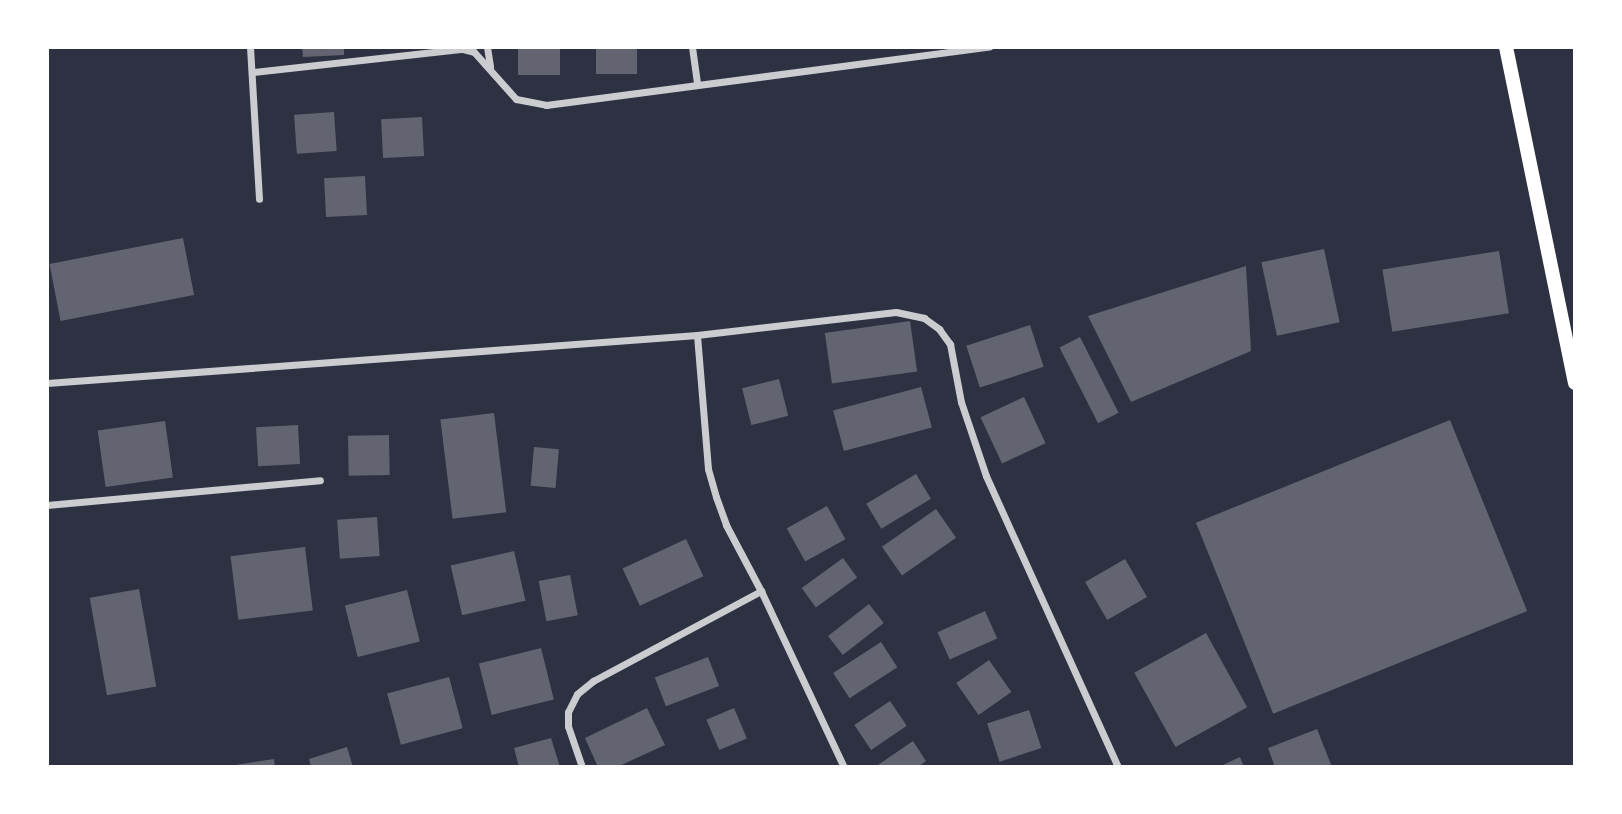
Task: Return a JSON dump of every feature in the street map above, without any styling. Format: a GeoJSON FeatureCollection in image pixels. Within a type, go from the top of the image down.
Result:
{"type":"FeatureCollection","features":[{"type":"Feature","properties":{"kind":"main road"},"geometry":{"type":"LineString","coordinates":[[1506,47],[1575,383]]}},
{"type":"Feature","properties":{"kind":"street"},"geometry":{"type":"LineString","coordinates":[[250,47],[260,199]]}},
{"type":"Feature","properties":{"kind":"street"},"geometry":{"type":"LineString","coordinates":[[487,47],[490,68]]}},
{"type":"Feature","properties":{"kind":"street"},"geometry":{"type":"LineString","coordinates":[[692,47],[698,84]]}},
{"type":"Feature","properties":{"kind":"street"},"geometry":{"type":"LineString","coordinates":[[253,72],[463,49],[474,51],[516,99],[546,105],[989,47]]}},
{"type":"Feature","properties":{"kind":"street"},"geometry":{"type":"LineString","coordinates":[[47,383],[697,335],[896,312],[924,318],[939,329],[954,353],[961,402],[986,476],[1118,767]]}},
{"type":"Feature","properties":{"kind":"street"},"geometry":{"type":"LineString","coordinates":[[697,335],[708,468],[726,525],[761,591],[844,767]]}},
{"type":"Feature","properties":{"kind":"street"},"geometry":{"type":"LineString","coordinates":[[47,505],[320,480]]}},
{"type":"Feature","properties":{"kind":"street"},"geometry":{"type":"LineString","coordinates":[[582,767],[568,726],[568,712],[577,694],[593,681],[761,591]]}},
{"type":"Feature","properties":{"kind":"building"},"geometry":{"type":"Polygon","coordinates":[[[302,47],[344,47],[344,55],[303,57],[302,47]]]}},
{"type":"Feature","properties":{"kind":"building"},"geometry":{"type":"Polygon","coordinates":[[[518,47],[560,47],[560,75],[518,75],[518,47]]]}},
{"type":"Feature","properties":{"kind":"building"},"geometry":{"type":"Polygon","coordinates":[[[596,47],[637,47],[637,74],[596,74],[596,47]]]}},
{"type":"Feature","properties":{"kind":"building"},"geometry":{"type":"Polygon","coordinates":[[[334,112],[337,151],[297,154],[294,115],[334,112]]]}},
{"type":"Feature","properties":{"kind":"building"},"geometry":{"type":"Polygon","coordinates":[[[422,117],[424,156],[383,158],[381,119],[422,117]]]}},
{"type":"Feature","properties":{"kind":"building"},"geometry":{"type":"Polygon","coordinates":[[[365,176],[367,215],[326,217],[324,178],[365,176]]]}},
{"type":"Feature","properties":{"kind":"building"},"geometry":{"type":"Polygon","coordinates":[[[183,238],[194,295],[61,321],[49,264],[183,238]]]}},
{"type":"Feature","properties":{"kind":"building"},"geometry":{"type":"Polygon","coordinates":[[[1324,249],[1340,322],[1277,336],[1261,262],[1324,249]]]}},
{"type":"Feature","properties":{"kind":"building"},"geometry":{"type":"Polygon","coordinates":[[[1499,251],[1509,313],[1392,332],[1382,269],[1499,251]]]}},
{"type":"Feature","properties":{"kind":"building"},"geometry":{"type":"Polygon","coordinates":[[[1246,266],[1251,351],[1131,402],[1088,316],[1246,266]]]}},
{"type":"Feature","properties":{"kind":"building"},"geometry":{"type":"Polygon","coordinates":[[[910,321],[917,372],[832,383],[825,333],[910,321]]]}},
{"type":"Feature","properties":{"kind":"building"},"geometry":{"type":"Polygon","coordinates":[[[1030,325],[1044,367],[980,388],[966,346],[1030,325]]]}},
{"type":"Feature","properties":{"kind":"building"},"geometry":{"type":"Polygon","coordinates":[[[1080,337],[1119,413],[1098,423],[1060,347],[1080,337]]]}},
{"type":"Feature","properties":{"kind":"building"},"geometry":{"type":"Polygon","coordinates":[[[779,379],[788,416],[751,425],[742,388],[779,379]]]}},
{"type":"Feature","properties":{"kind":"building"},"geometry":{"type":"Polygon","coordinates":[[[921,387],[932,428],[844,451],[833,411],[921,387]]]}},
{"type":"Feature","properties":{"kind":"building"},"geometry":{"type":"Polygon","coordinates":[[[1024,397],[1046,443],[1002,464],[980,417],[1024,397]]]}},
{"type":"Feature","properties":{"kind":"building"},"geometry":{"type":"Polygon","coordinates":[[[494,413],[506,512],[453,519],[440,420],[494,413]]]}},
{"type":"Feature","properties":{"kind":"building"},"geometry":{"type":"Polygon","coordinates":[[[1450,420],[1527,611],[1273,714],[1196,523],[1450,420]]]}},
{"type":"Feature","properties":{"kind":"building"},"geometry":{"type":"Polygon","coordinates":[[[165,421],[173,477],[106,487],[98,430],[165,421]]]}},
{"type":"Feature","properties":{"kind":"building"},"geometry":{"type":"Polygon","coordinates":[[[298,425],[300,464],[258,466],[256,427],[298,425]]]}},
{"type":"Feature","properties":{"kind":"building"},"geometry":{"type":"Polygon","coordinates":[[[389,435],[390,475],[349,476],[348,436],[389,435]]]}},
{"type":"Feature","properties":{"kind":"building"},"geometry":{"type":"Polygon","coordinates":[[[534,447],[559,449],[556,488],[531,486],[534,447]]]}},
{"type":"Feature","properties":{"kind":"building"},"geometry":{"type":"Polygon","coordinates":[[[916,474],[931,499],[881,529],[866,504],[916,474]]]}},
{"type":"Feature","properties":{"kind":"building"},"geometry":{"type":"Polygon","coordinates":[[[827,506],[845,539],[805,562],[787,528],[827,506]]]}},
{"type":"Feature","properties":{"kind":"building"},"geometry":{"type":"Polygon","coordinates":[[[936,509],[956,538],[902,576],[882,547],[936,509]]]}},
{"type":"Feature","properties":{"kind":"building"},"geometry":{"type":"Polygon","coordinates":[[[377,517],[380,556],[340,559],[337,520],[377,517]]]}},
{"type":"Feature","properties":{"kind":"building"},"geometry":{"type":"Polygon","coordinates":[[[686,539],[703,576],[640,606],[623,569],[686,539]]]}},
{"type":"Feature","properties":{"kind":"building"},"geometry":{"type":"Polygon","coordinates":[[[305,547],[313,611],[238,620],[231,556],[305,547]]]}},
{"type":"Feature","properties":{"kind":"building"},"geometry":{"type":"Polygon","coordinates":[[[514,551],[525,601],[462,615],[451,566],[514,551]]]}},
{"type":"Feature","properties":{"kind":"building"},"geometry":{"type":"Polygon","coordinates":[[[843,558],[857,577],[816,607],[802,588],[843,558]]]}},
{"type":"Feature","properties":{"kind":"building"},"geometry":{"type":"Polygon","coordinates":[[[1125,559],[1147,597],[1107,620],[1085,582],[1125,559]]]}},
{"type":"Feature","properties":{"kind":"building"},"geometry":{"type":"Polygon","coordinates":[[[570,575],[578,615],[546,621],[539,581],[570,575]]]}},
{"type":"Feature","properties":{"kind":"building"},"geometry":{"type":"Polygon","coordinates":[[[139,589],[156,686],[107,695],[90,598],[139,589]]]}},
{"type":"Feature","properties":{"kind":"building"},"geometry":{"type":"Polygon","coordinates":[[[407,590],[420,641],[358,657],[345,605],[407,590]]]}},
{"type":"Feature","properties":{"kind":"building"},"geometry":{"type":"Polygon","coordinates":[[[869,604],[884,623],[843,655],[828,636],[869,604]]]}},
{"type":"Feature","properties":{"kind":"building"},"geometry":{"type":"Polygon","coordinates":[[[985,611],[997,638],[950,660],[937,632],[985,611]]]}},
{"type":"Feature","properties":{"kind":"building"},"geometry":{"type":"Polygon","coordinates":[[[1206,633],[1247,707],[1175,747],[1134,673],[1206,633]]]}},
{"type":"Feature","properties":{"kind":"building"},"geometry":{"type":"Polygon","coordinates":[[[881,642],[897,667],[850,698],[833,673],[881,642]]]}},
{"type":"Feature","properties":{"kind":"building"},"geometry":{"type":"Polygon","coordinates":[[[541,648],[554,699],[492,715],[479,663],[541,648]]]}},
{"type":"Feature","properties":{"kind":"building"},"geometry":{"type":"Polygon","coordinates":[[[708,657],[719,686],[666,706],[655,677],[708,657]]]}},
{"type":"Feature","properties":{"kind":"building"},"geometry":{"type":"Polygon","coordinates":[[[989,660],[1011,692],[979,715],[956,683],[989,660]]]}},
{"type":"Feature","properties":{"kind":"building"},"geometry":{"type":"Polygon","coordinates":[[[449,677],[463,728],[401,745],[387,694],[449,677]]]}},
{"type":"Feature","properties":{"kind":"building"},"geometry":{"type":"Polygon","coordinates":[[[890,701],[907,726],[871,750],[854,725],[890,701]]]}},
{"type":"Feature","properties":{"kind":"building"},"geometry":{"type":"Polygon","coordinates":[[[647,708],[665,745],[617,767],[598,767],[585,738],[647,708]]]}},
{"type":"Feature","properties":{"kind":"building"},"geometry":{"type":"Polygon","coordinates":[[[734,708],[747,738],[719,750],[706,720],[734,708]]]}},
{"type":"Feature","properties":{"kind":"building"},"geometry":{"type":"Polygon","coordinates":[[[1029,710],[1041,748],[1000,762],[987,724],[1029,710]]]}},
{"type":"Feature","properties":{"kind":"building"},"geometry":{"type":"Polygon","coordinates":[[[1317,729],[1332,767],[1275,767],[1268,748],[1317,729]]]}},
{"type":"Feature","properties":{"kind":"building"},"geometry":{"type":"Polygon","coordinates":[[[551,738],[560,767],[519,767],[514,748],[551,738]]]}},
{"type":"Feature","properties":{"kind":"building"},"geometry":{"type":"Polygon","coordinates":[[[913,741],[926,761],[918,767],[875,767],[913,741]]]}},
{"type":"Feature","properties":{"kind":"building"},"geometry":{"type":"Polygon","coordinates":[[[347,747],[353,767],[311,767],[309,759],[347,747]]]}},
{"type":"Feature","properties":{"kind":"building"},"geometry":{"type":"Polygon","coordinates":[[[1240,757],[1244,767],[1219,767],[1240,757]]]}},
{"type":"Feature","properties":{"kind":"building"},"geometry":{"type":"Polygon","coordinates":[[[274,759],[275,767],[235,767],[235,765],[274,759]]]}}]}
